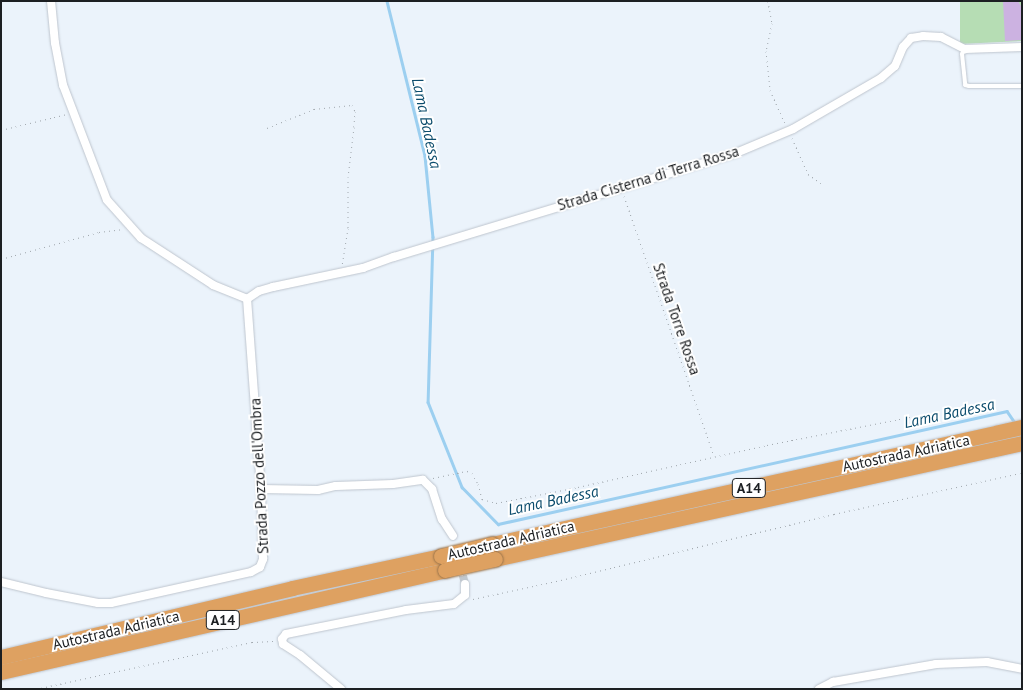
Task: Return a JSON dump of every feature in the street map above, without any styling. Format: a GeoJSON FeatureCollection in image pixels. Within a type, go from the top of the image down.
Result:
{"type":"FeatureCollection","features":[{"type":"Feature","properties":{"kind":"highway","name":"Autostrada Adriatica"},"geometry":{"type":"LineString","coordinates":[[1,672],[493,551],[1022,427]]}},
{"type":"Feature","properties":{"kind":"highway","name":"Autostrada Adriatica"},"geometry":{"type":"LineString","coordinates":[[493,551],[1015,444]]}},
{"type":"Feature","properties":{"kind":"highway","name":"Autostrada Adriatica"},"geometry":{"type":"LineString","coordinates":[[1,657],[292,588],[443,563]]}},
{"type":"Feature","properties":{"kind":"street"},"geometry":{"type":"LineString","coordinates":[[51,1],[55,43],[63,84],[72,113],[107,200],[141,238],[213,286],[247,299]]}},
{"type":"Feature","properties":{"kind":"street","name":"Strada Cisterna di Terra Rossa"},"geometry":{"type":"LineString","coordinates":[[247,299],[259,291],[363,268],[736,152],[790,130],[881,78],[896,66],[903,47],[912,38],[923,36],[941,38],[964,50]]}},
{"type":"Feature","properties":{"kind":"street"},"geometry":{"type":"LineString","coordinates":[[964,50],[1022,47]]}},
{"type":"Feature","properties":{"kind":"street","name":"Strada Pozzo dell'Ombra"},"geometry":{"type":"LineString","coordinates":[[1,582],[98,603],[112,603],[251,572],[260,567],[263,559],[261,489],[247,299]]}},
{"type":"Feature","properties":{"kind":"street"},"geometry":{"type":"LineString","coordinates":[[261,489],[318,490],[423,480],[432,489],[442,518],[453,536]]}},
{"type":"Feature","properties":{"kind":"street"},"geometry":{"type":"LineString","coordinates":[[341,689],[300,655],[282,644],[282,639],[293,631],[406,610],[454,604],[465,596],[465,584]]}},
{"type":"Feature","properties":{"kind":"street"},"geometry":{"type":"LineString","coordinates":[[819,689],[833,682],[936,664],[987,662],[1022,669]]}},
{"type":"Feature","properties":{"kind":"lane"},"geometry":{"type":"LineString","coordinates":[[964,50],[962,54],[965,85],[1022,86]]}},
{"type":"Feature","properties":{"kind":"path"},"geometry":{"type":"LineString","coordinates":[[768,1],[772,24],[766,51],[770,90],[790,130],[801,161],[808,174],[821,183]]}},
{"type":"Feature","properties":{"kind":"path"},"geometry":{"type":"LineString","coordinates":[[267,128],[314,109],[328,106],[352,105],[355,110],[348,177],[348,228],[341,263],[344,272]]}},
{"type":"Feature","properties":{"kind":"path"},"geometry":{"type":"LineString","coordinates":[[1,130],[72,113]]}},
{"type":"Feature","properties":{"kind":"path","name":"Strada Torre Rossa"},"geometry":{"type":"LineString","coordinates":[[621,188],[714,457]]}},
{"type":"Feature","properties":{"kind":"path"},"geometry":{"type":"LineString","coordinates":[[1,259],[99,232],[132,229]]}},
{"type":"Feature","properties":{"kind":"path"},"geometry":{"type":"LineString","coordinates":[[423,480],[467,471],[475,477],[482,499],[496,503],[920,415]]}},
{"type":"Feature","properties":{"kind":"path"},"geometry":{"type":"LineString","coordinates":[[462,600],[561,580],[834,514],[1020,473],[1022,476]]}},
{"type":"Feature","properties":{"kind":"path"},"geometry":{"type":"LineString","coordinates":[[36,689],[252,642],[282,639]]}},
{"type":"Feature","properties":{"kind":"green space"},"geometry":{"type":"Polygon","coordinates":[[[960,1],[1022,1],[1022,41],[960,44],[960,1]]]}},
{"type":"Feature","properties":{"kind":"building"},"geometry":{"type":"Polygon","coordinates":[[[1003,1],[1018,1],[1022,8],[1022,40],[1005,41],[1003,1]]]}},
{"type":"Feature","properties":{"kind":"waterway","name":"Lama Badessa"},"geometry":{"type":"LineString","coordinates":[[387,1],[425,156],[433,237],[428,402],[462,487],[498,524],[1007,411],[1015,423]]}},
{"type":"Feature","properties":{"kind":"tunnel"},"geometry":{"type":"LineString","coordinates":[[460,564],[465,584]]}}]}
